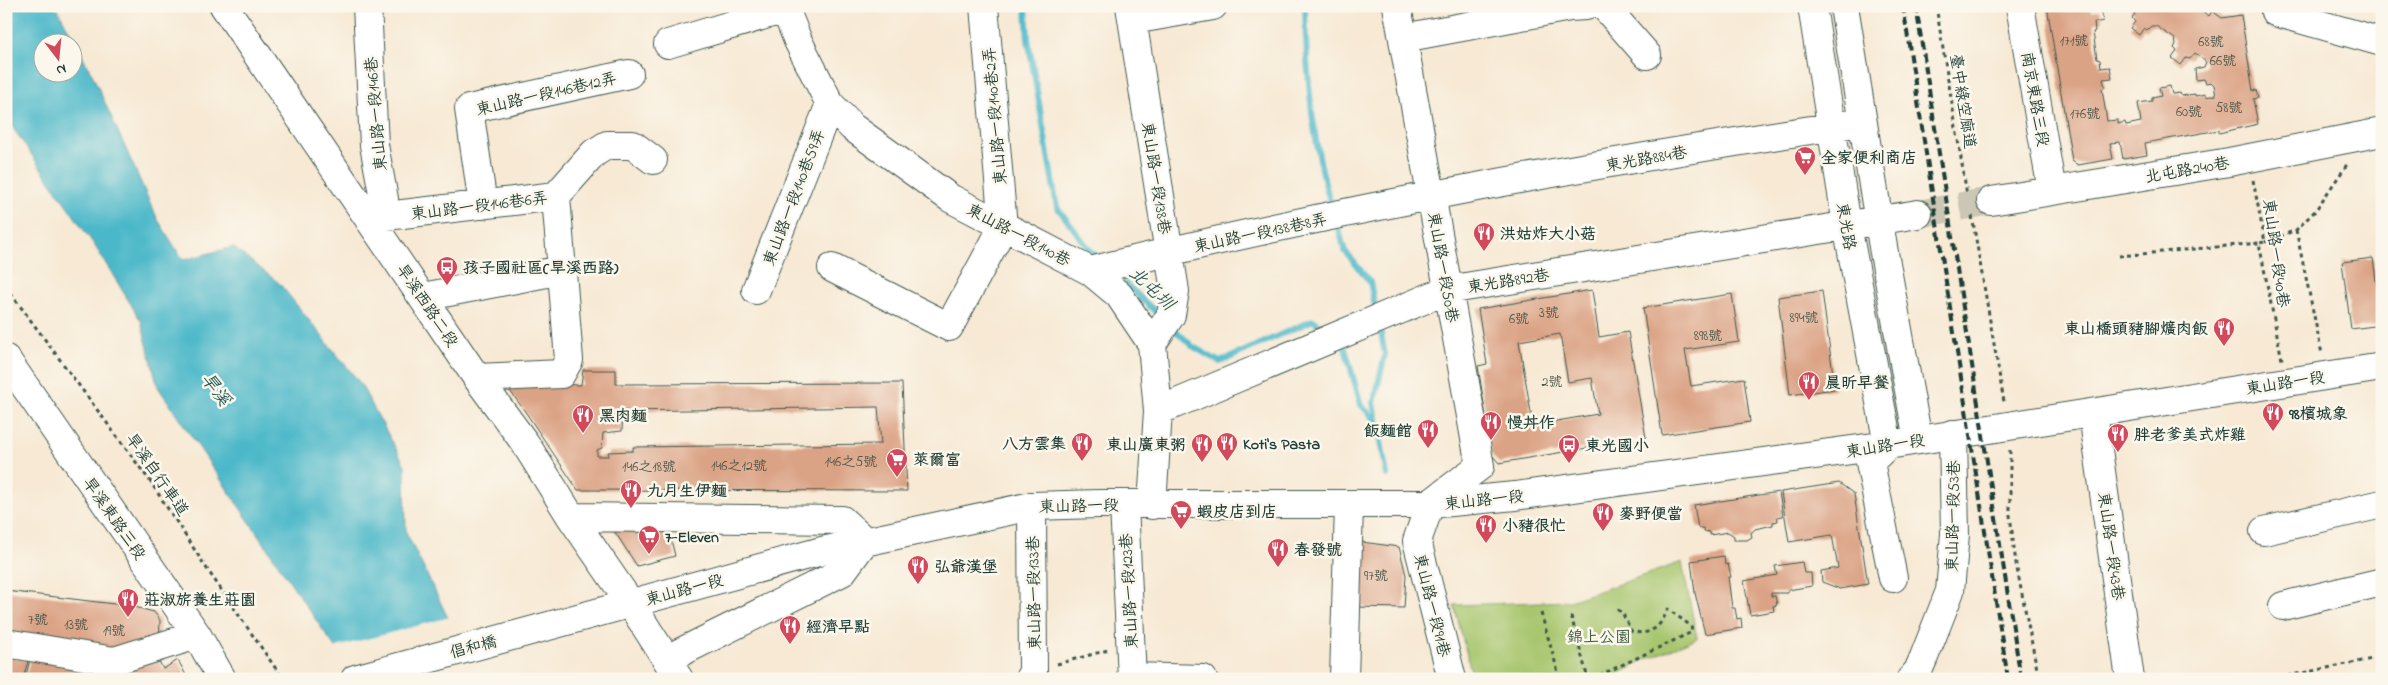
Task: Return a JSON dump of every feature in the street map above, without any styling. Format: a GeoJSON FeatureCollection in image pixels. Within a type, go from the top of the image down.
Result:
{"type":"FeatureCollection","features":[{"type":"Feature","properties":{"kind":"street","name":"旱溪西路二段"},"geometry":{"type":"LineString","coordinates":[[224,6],[477,378],[525,443],[571,517],[632,604],[673,669]]}},
{"type":"Feature","properties":{"kind":"street","name":"東山路一段146巷"},"geometry":{"type":"LineString","coordinates":[[367,6],[374,145],[384,199],[367,214]]}},
{"type":"Feature","properties":{"kind":"street","name":"東山路一段140巷2弄"},"geometry":{"type":"LineString","coordinates":[[984,6],[1003,227]]}},
{"type":"Feature","properties":{"kind":"street"},"geometry":{"type":"LineString","coordinates":[[1132,13],[1213,6]]}},
{"type":"Feature","properties":{"kind":"street","name":"東山路一段50巷"},"geometry":{"type":"LineString","coordinates":[[1397,6],[1480,466],[1430,504]]}},
{"type":"Feature","properties":{"kind":"street"},"geometry":{"type":"LineString","coordinates":[[1403,38],[1570,7],[1586,6]]}},
{"type":"Feature","properties":{"kind":"street"},"geometry":{"type":"LineString","coordinates":[[1604,6],[1647,55]]}},
{"type":"Feature","properties":{"kind":"street","name":"東光路"},"geometry":{"type":"LineString","coordinates":[[1812,6],[1847,225],[1888,445]]}},
{"type":"Feature","properties":{"kind":"street","name":"東光路"},"geometry":{"type":"LineString","coordinates":[[1844,6],[1878,221],[1918,440]]}},
{"type":"Feature","properties":{"kind":"street","name":"南京東路三段"},"geometry":{"type":"LineString","coordinates":[[2020,6],[2052,191]]}},
{"type":"Feature","properties":{"kind":"street","name":"東山路一段140巷"},"geometry":{"type":"LineString","coordinates":[[784,8],[798,41],[830,104],[852,128],[950,198],[1090,272],[1119,295],[1152,344],[1158,411],[1152,505]]}},
{"type":"Feature","properties":{"kind":"street"},"geometry":{"type":"LineString","coordinates":[[668,44],[784,8]]}},
{"type":"Feature","properties":{"kind":"street"},"geometry":{"type":"LineString","coordinates":[[2275,12],[2382,42]]}},
{"type":"Feature","properties":{"kind":"street","name":"東山路一段138巷"},"geometry":{"type":"LineString","coordinates":[[1132,13],[1175,291],[1171,315],[1152,344]]}},
{"type":"Feature","properties":{"kind":"street","name":"東山路一段146巷12弄"},"geometry":{"type":"LineString","coordinates":[[483,205],[469,109],[629,74]]}},
{"type":"Feature","properties":{"kind":"street","name":"東山路一段140巷59弄"},"geometry":{"type":"LineString","coordinates":[[756,290],[830,104]]}},
{"type":"Feature","properties":{"kind":"street","name":"東光路884巷"},"geometry":{"type":"LineString","coordinates":[[1431,194],[1862,122]]}},
{"type":"Feature","properties":{"kind":"street","name":"北屯路240巷"},"geometry":{"type":"LineString","coordinates":[[1980,200],[2092,186],[2375,133]]}},
{"type":"Feature","properties":{"kind":"street","name":"東山路一段146巷6弄"},"geometry":{"type":"LineString","coordinates":[[367,214],[483,205],[556,196],[594,153],[607,145],[633,145],[653,160]]}},
{"type":"Feature","properties":{"kind":"street","name":"東山路一段138巷8弄"},"geometry":{"type":"LineString","coordinates":[[1090,272],[1169,252],[1431,194]]}},
{"type":"Feature","properties":{"kind":"street"},"geometry":{"type":"LineString","coordinates":[[477,378],[561,374],[568,360],[556,196]]}},
{"type":"Feature","properties":{"kind":"street","name":"東光路892巷"},"geometry":{"type":"LineString","coordinates":[[1158,411],[1447,290],[1918,214]]}},
{"type":"Feature","properties":{"kind":"street"},"geometry":{"type":"LineString","coordinates":[[832,268],[949,327],[1003,227]]}},
{"type":"Feature","properties":{"kind":"street"},"geometry":{"type":"LineString","coordinates":[[423,297],[562,270]]}},
{"type":"Feature","properties":{"kind":"street","name":"旱溪東路三段"},"geometry":{"type":"LineString","coordinates":[[6,359],[197,635],[222,679]]}},
{"type":"Feature","properties":{"kind":"street","name":"東山路一段"},"geometry":{"type":"LineString","coordinates":[[590,614],[865,541],[1032,506],[1124,504],[1349,506],[1430,504],[1574,490],[2093,414],[2286,381],[2381,370]]}},
{"type":"Feature","properties":{"kind":"street","name":"東山路一段43巷"},"geometry":{"type":"LineString","coordinates":[[2093,414],[2130,679]]}},
{"type":"Feature","properties":{"kind":"street","name":"東山路一段53巷"},"geometry":{"type":"LineString","coordinates":[[1910,679],[1918,671],[1950,591],[1955,534],[1953,434]]}},
{"type":"Feature","properties":{"kind":"street"},"geometry":{"type":"LineString","coordinates":[[1888,445],[1870,462],[1893,578]]}},
{"type":"Feature","properties":{"kind":"street","name":"東山路一段123巷"},"geometry":{"type":"LineString","coordinates":[[1124,504],[1132,678]]}},
{"type":"Feature","properties":{"kind":"street","name":"東山路一段91巷"},"geometry":{"type":"LineString","coordinates":[[1430,504],[1417,541],[1452,679]]}},
{"type":"Feature","properties":{"kind":"street"},"geometry":{"type":"LineString","coordinates":[[2264,531],[2382,504]]}},
{"type":"Feature","properties":{"kind":"street","name":"東山路一段133巷"},"geometry":{"type":"LineString","coordinates":[[1031,675],[1032,506]]}},
{"type":"Feature","properties":{"kind":"street"},"geometry":{"type":"LineString","coordinates":[[1344,679],[1349,506]]}},
{"type":"Feature","properties":{"kind":"street"},"geometry":{"type":"LineString","coordinates":[[571,517],[842,520],[865,541],[842,572],[673,669]]}},
{"type":"Feature","properties":{"kind":"street"},"geometry":{"type":"LineString","coordinates":[[2283,606],[2382,582]]}},
{"type":"Feature","properties":{"kind":"street","name":"倡和橋"},"geometry":{"type":"LineString","coordinates":[[356,679],[590,614]]}},
{"type":"Feature","properties":{"kind":"street"},"geometry":{"type":"LineString","coordinates":[[6,643],[114,661],[197,635]]}},
{"type":"Feature","properties":{"kind":"street"},"geometry":{"type":"LineString","coordinates":[[1132,678],[1203,679]]}},
{"type":"Feature","properties":{"kind":"path","name":"臺中綠空廊道"},"geometry":{"type":"LineString","coordinates":[[1936,6],[1980,200]]}},
{"type":"Feature","properties":{"kind":"path"},"geometry":{"type":"LineString","coordinates":[[2265,242],[2296,230],[2315,211],[2375,133]]}},
{"type":"Feature","properties":{"kind":"path","name":"東山路一段40巷"},"geometry":{"type":"LineString","coordinates":[[2248,158],[2265,242],[2259,244],[2286,381]]}},
{"type":"Feature","properties":{"kind":"path"},"geometry":{"type":"LineString","coordinates":[[2296,230],[2324,364]]}},
{"type":"Feature","properties":{"kind":"path"},"geometry":{"type":"LineString","coordinates":[[2119,256],[2259,244]]}},
{"type":"Feature","properties":{"kind":"path","name":"旱溪自行車道"},"geometry":{"type":"LineString","coordinates":[[6,287],[150,481],[209,572],[283,679]]}},
{"type":"Feature","properties":{"kind":"path"},"geometry":{"type":"LineString","coordinates":[[1571,616],[1590,679],[1692,632],[1691,626],[1668,609],[1662,623],[1654,630],[1640,634],[1632,631],[1622,612],[1615,609]]}},
{"type":"Feature","properties":{"kind":"path"},"geometry":{"type":"LineString","coordinates":[[1541,613],[1560,679]]}},
{"type":"Feature","properties":{"kind":"path"},"geometry":{"type":"LineString","coordinates":[[1031,675],[1130,643]]}},
{"type":"Feature","properties":{"kind":"path"},"geometry":{"type":"LineString","coordinates":[[2272,679],[2382,657]]}},
{"type":"Feature","properties":{"kind":"green space","name":"錦上公園"},"geometry":{"type":"Polygon","coordinates":[[[1682,562],[1697,638],[1640,662],[1611,679],[1473,679],[1454,605],[1570,601],[1682,562]]]}},
{"type":"Feature","properties":{"kind":"water","name":"旱溪"},"geometry":{"type":"Polygon","coordinates":[[[6,6],[56,6],[70,32],[32,32],[32,82],[82,82],[82,55],[158,220],[183,260],[233,247],[279,283],[360,383],[405,465],[406,532],[478,679],[358,679],[158,387],[141,321],[95,246],[6,118],[6,6]]]}},
{"type":"Feature","properties":{"kind":"pier"},"geometry":{"type":"Polygon","coordinates":[[[450,617],[478,674],[459,679],[355,679],[333,648],[450,617]]]}},
{"type":"Feature","properties":{"kind":"building"},"geometry":{"type":"Polygon","coordinates":[[[2047,6],[2091,6],[2092,12],[2100,10],[2103,21],[2094,23],[2095,31],[2093,32],[2097,59],[2100,60],[2101,68],[2110,67],[2112,78],[2103,79],[2105,87],[2102,89],[2107,121],[2118,120],[2118,124],[2125,122],[2126,125],[2141,122],[2138,103],[2152,101],[2152,98],[2161,96],[2159,88],[2170,86],[2172,94],[2180,93],[2181,96],[2206,94],[2206,97],[2216,95],[2214,85],[2211,82],[2206,83],[2204,79],[2196,80],[2195,69],[2204,67],[2206,62],[2195,53],[2190,59],[2186,58],[2181,65],[2172,58],[2177,51],[2174,48],[2176,44],[2175,39],[2156,26],[2151,26],[2147,30],[2144,28],[2139,35],[2130,28],[2135,22],[2132,18],[2135,14],[2129,6],[2195,6],[2209,16],[2212,11],[2222,18],[2241,15],[2253,91],[2256,90],[2258,98],[2253,99],[2258,124],[2219,133],[2219,130],[2145,143],[2147,155],[2123,159],[2120,142],[2110,143],[2113,159],[2078,165],[2072,161],[2047,6]]]}},
{"type":"Feature","properties":{"kind":"building"},"geometry":{"type":"Polygon","coordinates":[[[2373,258],[2382,325],[2351,329],[2342,262],[2373,258]]]}},
{"type":"Feature","properties":{"kind":"building"},"geometry":{"type":"Polygon","coordinates":[[[1592,290],[1599,337],[1628,332],[1646,438],[1499,463],[1492,455],[1478,366],[1487,364],[1478,309],[1592,290]],[[1560,334],[1519,341],[1533,425],[1598,414],[1592,378],[1568,382],[1560,334]]]}},
{"type":"Feature","properties":{"kind":"building"},"geometry":{"type":"Polygon","coordinates":[[[1822,291],[1835,389],[1790,395],[1778,297],[1822,291]]]}},
{"type":"Feature","properties":{"kind":"building"},"geometry":{"type":"Polygon","coordinates":[[[1732,294],[1739,342],[1685,350],[1691,386],[1744,378],[1750,422],[1662,435],[1643,308],[1732,294]]]}},
{"type":"Feature","properties":{"kind":"building"},"geometry":{"type":"Polygon","coordinates":[[[583,370],[616,370],[616,384],[902,383],[907,491],[578,490],[504,383],[581,385],[583,370]],[[878,407],[623,411],[622,431],[603,433],[602,448],[597,450],[597,456],[609,456],[608,452],[633,451],[633,447],[881,444],[878,407]]]}},
{"type":"Feature","properties":{"kind":"building"},"geometry":{"type":"Polygon","coordinates":[[[1839,483],[1854,494],[1868,584],[1840,589],[1822,582],[1821,571],[1838,568],[1832,535],[1789,542],[1781,492],[1839,483]]]}},
{"type":"Feature","properties":{"kind":"building"},"geometry":{"type":"Polygon","coordinates":[[[1779,492],[1783,516],[1777,517],[1778,521],[1773,522],[1773,525],[1755,529],[1751,533],[1752,537],[1747,540],[1734,540],[1734,536],[1728,532],[1710,535],[1703,528],[1698,528],[1694,505],[1779,492]]]}},
{"type":"Feature","properties":{"kind":"building"},"geometry":{"type":"Polygon","coordinates":[[[667,523],[675,556],[637,566],[611,526],[667,523]]]}},
{"type":"Feature","properties":{"kind":"building"},"geometry":{"type":"Polygon","coordinates":[[[1354,541],[1399,547],[1406,575],[1404,608],[1354,607],[1354,541]]]}},
{"type":"Feature","properties":{"kind":"building"},"geometry":{"type":"Polygon","coordinates":[[[1724,556],[1725,565],[1728,564],[1731,577],[1728,577],[1732,608],[1735,608],[1737,619],[1741,618],[1742,628],[1705,634],[1695,593],[1691,561],[1724,556]]]}},
{"type":"Feature","properties":{"kind":"building"},"geometry":{"type":"Polygon","coordinates":[[[1802,562],[1804,573],[1811,573],[1812,586],[1788,590],[1788,593],[1771,593],[1771,596],[1775,596],[1777,605],[1773,606],[1774,611],[1750,615],[1744,581],[1777,575],[1775,566],[1802,562]]]}},
{"type":"Feature","properties":{"kind":"building"},"geometry":{"type":"Polygon","coordinates":[[[6,591],[131,606],[154,612],[160,620],[159,643],[123,653],[6,637],[6,591]]]}},
{"type":"Feature","properties":{"kind":"building"},"geometry":{"type":"Polygon","coordinates":[[[6,656],[28,661],[23,679],[6,679],[6,656]]]}},
{"type":"Feature","properties":{"kind":"building"},"geometry":{"type":"Polygon","coordinates":[[[31,656],[159,661],[163,669],[178,660],[188,679],[25,679],[31,656]]]}},
{"type":"Feature","properties":{"kind":"waterway","name":"北屯圳"},"geometry":{"type":"LineString","coordinates":[[1026,6],[1028,39],[1057,207],[1090,250],[1101,260]]}},
{"type":"Feature","properties":{"kind":"waterway","name":"北屯圳"},"geometry":{"type":"LineString","coordinates":[[1305,6],[1311,108],[1319,159],[1332,208]]}},
{"type":"Feature","properties":{"kind":"waterway","name":"北屯圳"},"geometry":{"type":"LineString","coordinates":[[1336,220],[1345,251],[1370,282],[1376,312]]}},
{"type":"Feature","properties":{"kind":"waterway","name":"北屯圳"},"geometry":{"type":"LineString","coordinates":[[1126,284],[1161,317]]}},
{"type":"Feature","properties":{"kind":"waterway","name":"北屯圳"},"geometry":{"type":"LineString","coordinates":[[1172,327],[1192,346],[1220,362],[1313,320],[1327,333]]}},
{"type":"Feature","properties":{"kind":"waterway","name":"北屯圳"},"geometry":{"type":"LineString","coordinates":[[1379,324],[1385,354],[1374,403],[1387,475]]}},
{"type":"Feature","properties":{"kind":"waterway","name":"北屯圳"},"geometry":{"type":"LineString","coordinates":[[1338,342],[1345,348],[1361,405],[1377,422]]}},
{"type":"Feature","properties":{"kind":"tunnel"},"geometry":{"type":"LineString","coordinates":[[1918,214],[1991,201]]}},
{"type":"Feature","properties":{"kind":"railway"},"geometry":{"type":"LineString","coordinates":[[1903,6],[2008,679]]}},
{"type":"Feature","properties":{"kind":"railway"},"geometry":{"type":"LineString","coordinates":[[1916,6],[2021,679]]}},
{"type":"Feature","properties":{"kind":"place","name":"全家便利商店"},"geometry":{"type":"Point","coordinates":[1805,176]}},
{"type":"Feature","properties":{"kind":"place","name":"洪姑炸大小菇"},"geometry":{"type":"Point","coordinates":[1484,252]}},
{"type":"Feature","properties":{"kind":"place","name":"孩子國社區(旱溪西路)"},"geometry":{"type":"Point","coordinates":[447,286]}},
{"type":"Feature","properties":{"kind":"place","name":"東山橋頭豬腳爌肉飯"},"geometry":{"type":"Point","coordinates":[2224,347]}},
{"type":"Feature","properties":{"kind":"place","name":"晨昕早餐"},"geometry":{"type":"Point","coordinates":[1809,401]}},
{"type":"Feature","properties":{"kind":"place","name":"98檳城象"},"geometry":{"type":"Point","coordinates":[2273,432]}},
{"type":"Feature","properties":{"kind":"place","name":"黑肉麵"},"geometry":{"type":"Point","coordinates":[583,434]}},
{"type":"Feature","properties":{"kind":"place","name":"慢丼作"},"geometry":{"type":"Point","coordinates":[1491,441]}},
{"type":"Feature","properties":{"kind":"place","name":"飯麵館"},"geometry":{"type":"Point","coordinates":[1428,449]}},
{"type":"Feature","properties":{"kind":"place","name":"胖老爹美式炸雞"},"geometry":{"type":"Point","coordinates":[2118,453]}},
{"type":"Feature","properties":{"kind":"place","name":"八方雲集"},"geometry":{"type":"Point","coordinates":[1082,462]}},
{"type":"Feature","properties":{"kind":"place","name":"Koti's Pasta"},"geometry":{"type":"Point","coordinates":[1227,462]}},
{"type":"Feature","properties":{"kind":"place","name":"東山廣東粥"},"geometry":{"type":"Point","coordinates":[1202,463]}},
{"type":"Feature","properties":{"kind":"place","name":"東光國小"},"geometry":{"type":"Point","coordinates":[1569,464]}},
{"type":"Feature","properties":{"kind":"place","name":"萊爾富"},"geometry":{"type":"Point","coordinates":[897,478]}},
{"type":"Feature","properties":{"kind":"place","name":"九月生伊麵"},"geometry":{"type":"Point","coordinates":[631,509]}},
{"type":"Feature","properties":{"kind":"place","name":"蝦皮店到店"},"geometry":{"type":"Point","coordinates":[1181,530]}},
{"type":"Feature","properties":{"kind":"place","name":"麥野便當"},"geometry":{"type":"Point","coordinates":[1603,532]}},
{"type":"Feature","properties":{"kind":"place","name":"小豬很忙"},"geometry":{"type":"Point","coordinates":[1486,544]}},
{"type":"Feature","properties":{"kind":"place","name":"7-Eleven"},"geometry":{"type":"Point","coordinates":[649,555]}},
{"type":"Feature","properties":{"kind":"place","name":"春發號"},"geometry":{"type":"Point","coordinates":[1278,568]}},
{"type":"Feature","properties":{"kind":"place","name":"弘爺漢堡"},"geometry":{"type":"Point","coordinates":[918,585]}},
{"type":"Feature","properties":{"kind":"place","name":"莊淑旂養生莊園"},"geometry":{"type":"Point","coordinates":[128,618]}},
{"type":"Feature","properties":{"kind":"place","name":"經濟早點"},"geometry":{"type":"Point","coordinates":[790,645]}}]}
